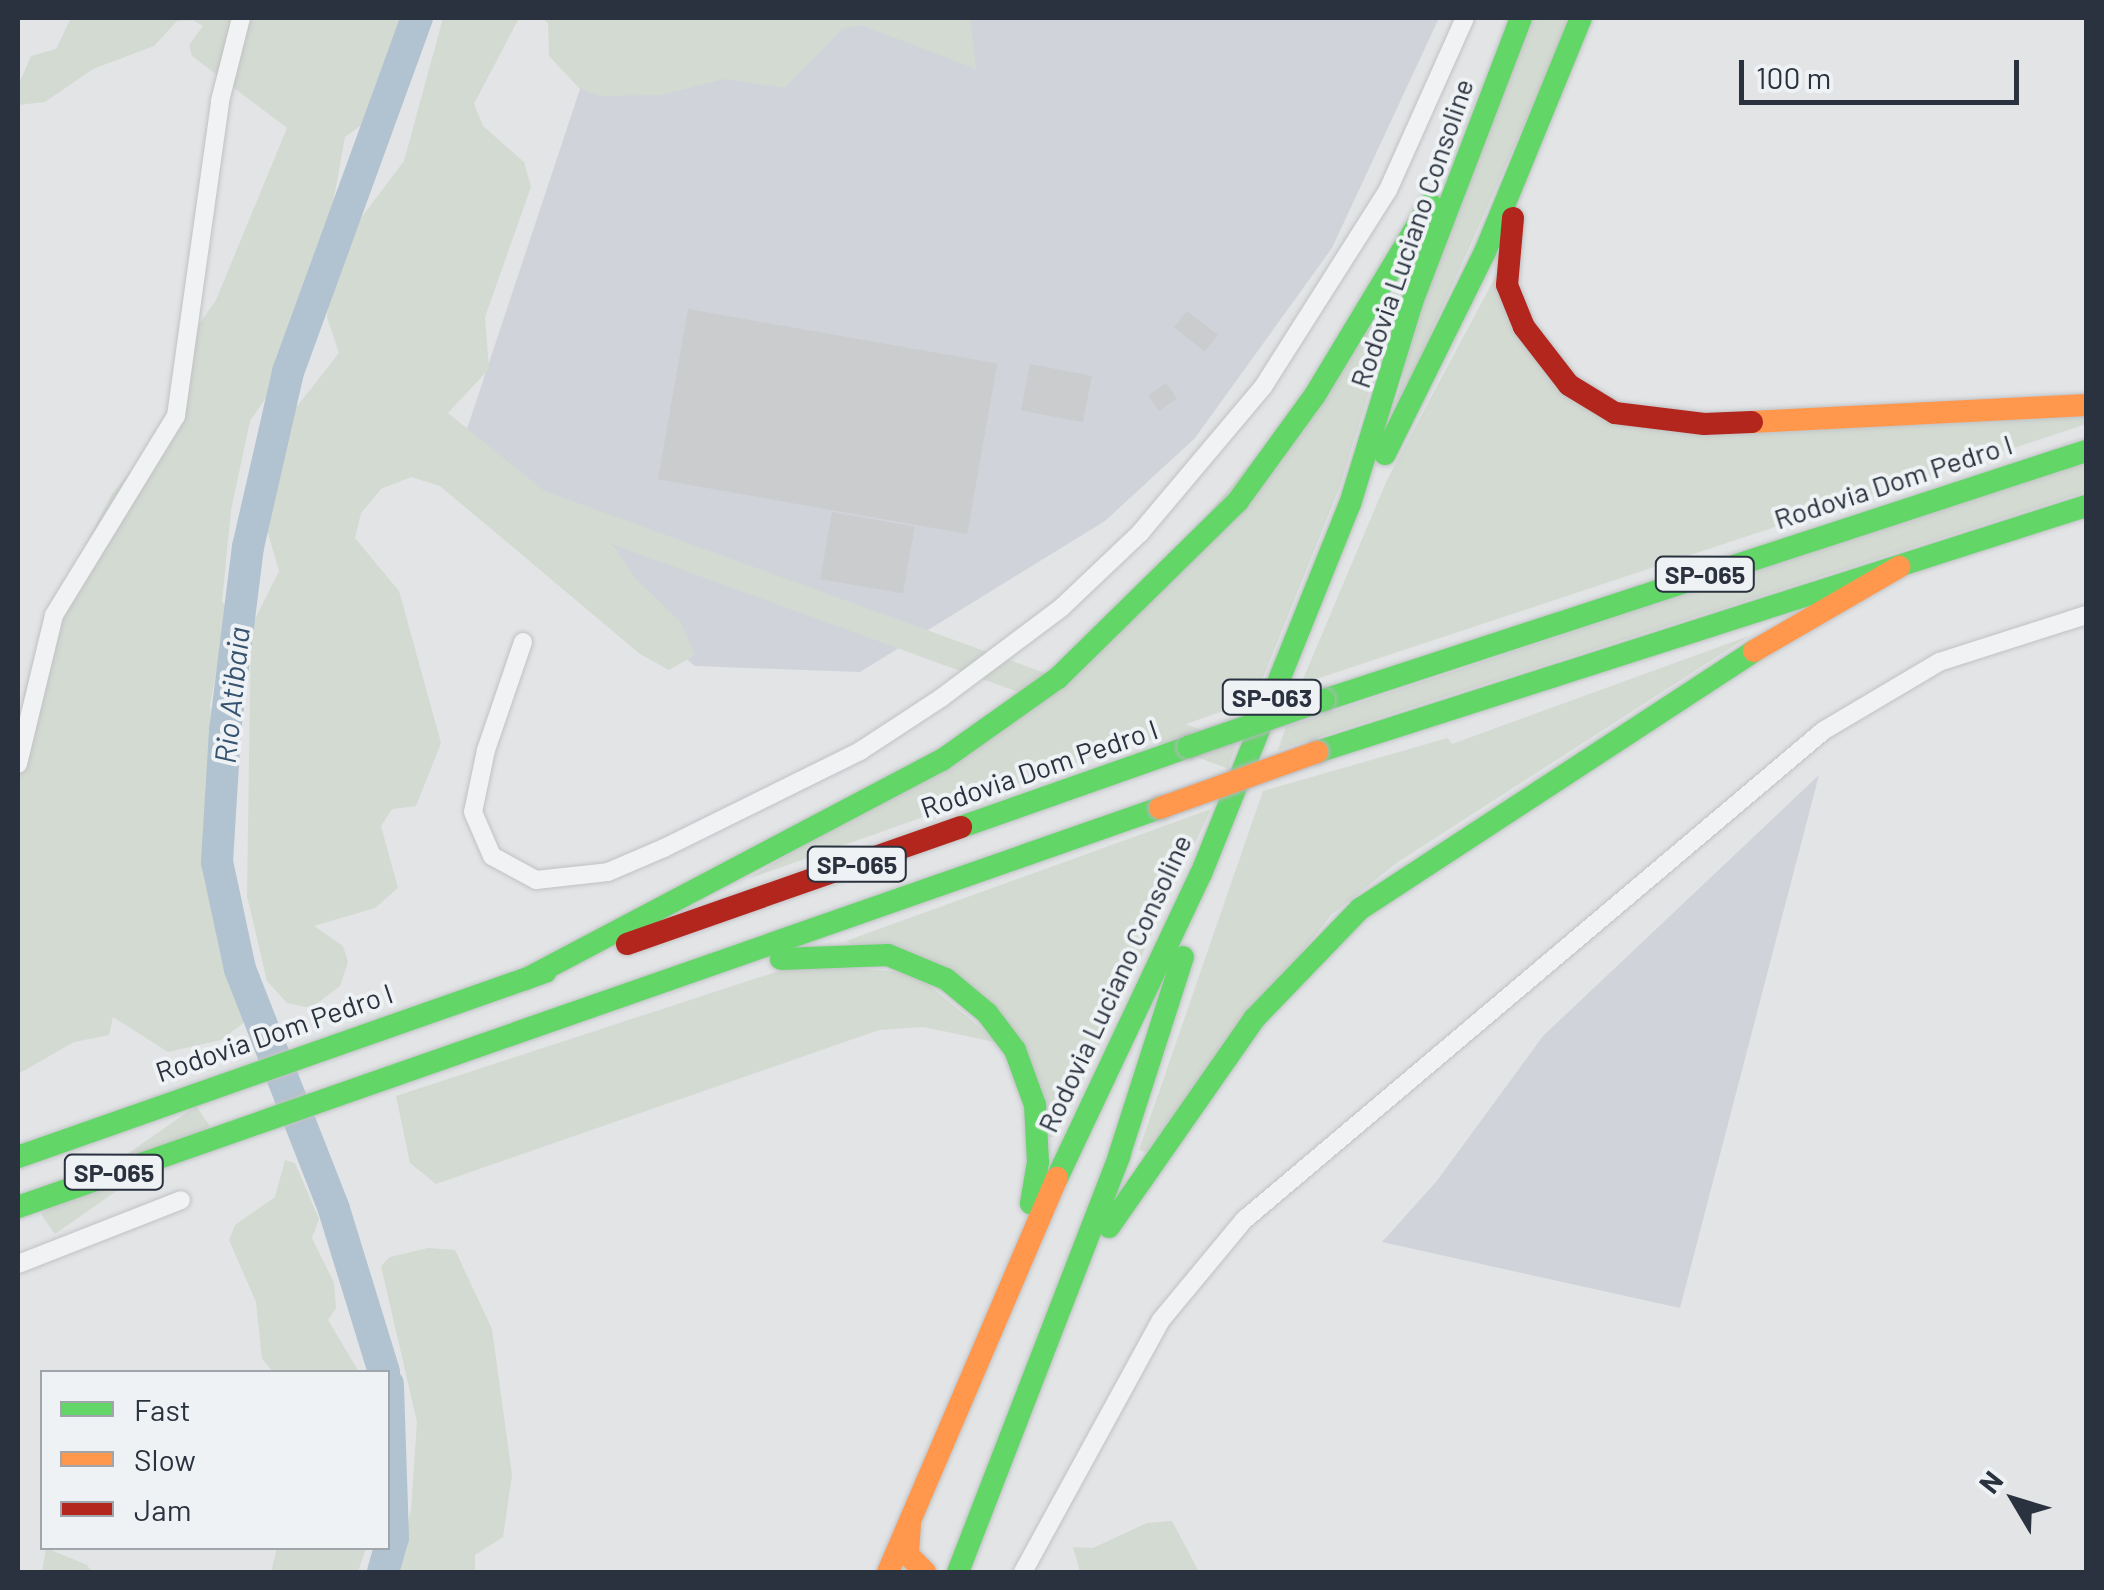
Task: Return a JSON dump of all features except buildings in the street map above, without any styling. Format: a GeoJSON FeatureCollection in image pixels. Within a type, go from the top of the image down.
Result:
{"type":"FeatureCollection","features":[{"type":"Feature","properties":{"kind":"highway","name":"Rodovia Luciano Consoline"},"geometry":{"type":"LineString","coordinates":[[888,1572],[1017,1270],[1208,856],[1350,504],[1412,302],[1521,18]]}},
{"type":"Feature","properties":{"kind":"highway","name":"Rodovia Luciano Consoline"},"geometry":{"type":"LineString","coordinates":[[961,1563],[1067,1296],[1211,877],[1368,489],[1468,289],[1581,18]]}},
{"type":"Feature","properties":{"kind":"highway"},"geometry":{"type":"LineString","coordinates":[[526,979],[942,760],[1019,710],[1116,628],[1201,543],[1280,447],[1485,108]]}},
{"type":"Feature","properties":{"kind":"highway"},"geometry":{"type":"LineString","coordinates":[[1517,171],[1506,264],[1516,309],[1554,370],[1615,413],[1704,424],[2086,405]]}},
{"type":"Feature","properties":{"kind":"highway","name":"Rodovia Dom Pedro I"},"geometry":{"type":"LineString","coordinates":[[18,1156],[195,1090],[526,979],[1324,700],[2086,451]]}},
{"type":"Feature","properties":{"kind":"highway","name":"SP-065"},"geometry":{"type":"LineString","coordinates":[[18,1207],[736,959],[1318,752],[2086,506]]}},
{"type":"Feature","properties":{"kind":"highway"},"geometry":{"type":"LineString","coordinates":[[1067,1296],[1217,1069],[1324,941],[1397,882],[1717,672],[1898,567]]}},
{"type":"Feature","properties":{"kind":"highway"},"geometry":{"type":"LineString","coordinates":[[736,959],[835,952],[888,955],[946,979],[986,1013],[1015,1050],[1034,1105],[1038,1162],[1017,1270]]}},
{"type":"Feature","properties":{"kind":"highway"},"geometry":{"type":"LineString","coordinates":[[910,1522],[908,1555],[925,1572]]}},
{"type":"Feature","properties":{"kind":"highway"},"geometry":{"type":"LineString","coordinates":[[942,1572],[961,1563]]}},
{"type":"Feature","properties":{"kind":"street"},"geometry":{"type":"LineString","coordinates":[[18,764],[54,615],[176,416],[220,101],[242,18]]}},
{"type":"Feature","properties":{"kind":"street"},"geometry":{"type":"LineString","coordinates":[[523,642],[486,750],[473,812],[492,856],[536,880],[591,876],[664,848],[860,752],[941,698],[1062,607],[1140,533],[1263,387],[1388,190],[1465,18]]}},
{"type":"Feature","properties":{"kind":"street"},"geometry":{"type":"LineString","coordinates":[[1023,1572],[1161,1320],[1244,1220],[1851,711],[1939,662],[2086,615]]}},
{"type":"Feature","properties":{"kind":"street"},"geometry":{"type":"LineString","coordinates":[[18,1264],[181,1200]]}},
{"type":"Feature","properties":{"kind":"shaded area"},"geometry":{"type":"Polygon","coordinates":[[[71,18],[411,18],[399,58],[360,126],[345,137],[317,292],[282,374],[250,421],[231,510],[222,602],[228,608],[210,705],[221,822],[214,897],[246,1021],[221,1040],[168,1052],[113,1017],[109,1035],[74,1042],[18,1074],[18,737],[25,690],[70,574],[112,494],[166,427],[181,350],[216,300],[287,128],[192,56],[189,45],[203,26],[193,20],[177,21],[154,46],[93,69],[45,102],[18,105],[18,86],[31,56],[56,49],[71,18]]]}},
{"type":"Feature","properties":{"kind":"shaded area"},"geometry":{"type":"Polygon","coordinates":[[[443,18],[519,18],[474,104],[483,126],[524,162],[531,187],[485,317],[489,369],[448,413],[616,549],[636,579],[680,621],[695,655],[669,670],[640,654],[440,486],[411,477],[381,489],[361,513],[355,538],[399,591],[441,743],[416,806],[392,809],[381,826],[398,888],[375,908],[314,926],[343,946],[348,962],[340,986],[311,1008],[287,1003],[267,981],[247,896],[251,627],[279,571],[263,517],[283,424],[339,353],[327,317],[329,296],[355,226],[404,161],[443,18]]]}},
{"type":"Feature","properties":{"kind":"shaded area"},"geometry":{"type":"Polygon","coordinates":[[[542,18],[970,18],[976,69],[861,25],[842,29],[785,88],[724,79],[662,95],[600,96],[579,88],[549,56],[548,23],[542,18]]]}},
{"type":"Feature","properties":{"kind":"shaded area"},"geometry":{"type":"Polygon","coordinates":[[[592,18],[1439,18],[1332,248],[1195,438],[1105,521],[860,672],[695,666],[454,468],[589,62],[592,18]]]}},
{"type":"Feature","properties":{"kind":"shaded area"},"geometry":{"type":"Polygon","coordinates":[[[1530,18],[1572,18],[1394,415],[1413,327],[1530,18]]]}},
{"type":"Feature","properties":{"kind":"shaded area"},"geometry":{"type":"Polygon","coordinates":[[[1498,272],[1602,416],[2086,412],[2086,424],[1301,684],[1387,480],[1498,272]]]}},
{"type":"Feature","properties":{"kind":"shaded area"},"geometry":{"type":"Polygon","coordinates":[[[1403,281],[1340,486],[1254,700],[748,879],[1062,688],[1403,281]]]}},
{"type":"Feature","properties":{"kind":"shaded area"},"geometry":{"type":"Polygon","coordinates":[[[364,425],[1237,743],[1228,768],[355,451],[364,425]]]}},
{"type":"Feature","properties":{"kind":"shaded area"},"geometry":{"type":"Polygon","coordinates":[[[2086,461],[2086,492],[1278,750],[1286,727],[2086,461]]]}},
{"type":"Feature","properties":{"kind":"shaded area"},"geometry":{"type":"Polygon","coordinates":[[[1749,636],[1398,862],[1331,915],[1146,1152],[1139,1150],[1263,791],[1448,738],[1452,744],[1749,636]]]}},
{"type":"Feature","properties":{"kind":"shaded area"},"geometry":{"type":"Polygon","coordinates":[[[1819,775],[1680,1308],[1382,1242],[1436,1182],[1543,1036],[1819,775]]]}},
{"type":"Feature","properties":{"kind":"shaded area"},"geometry":{"type":"Polygon","coordinates":[[[1211,809],[1056,1136],[1048,1138],[1009,1027],[846,941],[1211,809]]]}},
{"type":"Feature","properties":{"kind":"shaded area"},"geometry":{"type":"Polygon","coordinates":[[[800,964],[914,973],[999,1043],[924,1027],[879,1030],[436,1184],[410,1163],[396,1096],[800,964]]]}},
{"type":"Feature","properties":{"kind":"shaded area"},"geometry":{"type":"Polygon","coordinates":[[[196,1106],[210,1126],[55,1234],[41,1214],[196,1106]]]}},
{"type":"Feature","properties":{"kind":"shaded area"},"geometry":{"type":"Polygon","coordinates":[[[285,1160],[295,1163],[319,1219],[312,1238],[334,1283],[336,1308],[328,1320],[358,1370],[271,1370],[262,1359],[256,1302],[229,1240],[235,1225],[275,1197],[285,1160]]]}},
{"type":"Feature","properties":{"kind":"shaded area"},"geometry":{"type":"Polygon","coordinates":[[[428,1248],[455,1250],[492,1329],[512,1475],[503,1537],[475,1555],[475,1572],[396,1571],[411,1510],[417,1422],[381,1266],[390,1257],[428,1248]]]}},
{"type":"Feature","properties":{"kind":"shaded area"},"geometry":{"type":"Polygon","coordinates":[[[1172,1521],[1199,1572],[1080,1572],[1073,1547],[1093,1548],[1147,1523],[1172,1521]]]}},
{"type":"Feature","properties":{"kind":"shaded area"},"geometry":{"type":"Polygon","coordinates":[[[46,1550],[51,1550],[87,1565],[92,1572],[42,1572],[46,1550]]]}},
{"type":"Feature","properties":{"kind":"shaded area"},"geometry":{"type":"Polygon","coordinates":[[[276,1550],[365,1550],[358,1572],[271,1572],[276,1550]]]}},
{"type":"Feature","properties":{"kind":"waterway","name":"Rio Atibaia"},"geometry":{"type":"LineString","coordinates":[[383,1370],[334,1209],[240,969],[217,862],[225,731],[248,547],[288,372],[417,18]]}},
{"type":"Feature","properties":{"kind":"waterway","name":"Rio Atibaia"},"geometry":{"type":"LineString","coordinates":[[390,1446],[393,1538],[390,1548]]}},
{"type":"Feature","properties":{"kind":"waterway","name":"Rio Atibaia"},"geometry":{"type":"LineString","coordinates":[[383,1572],[389,1550]]}},
{"type":"Feature","properties":{"kind":"traffic: fast"},"geometry":{"type":"LineString","coordinates":[[1057,1178],[1201,874],[1350,504],[1412,302],[1521,18]]}},
{"type":"Feature","properties":{"kind":"traffic: fast"},"geometry":{"type":"LineString","coordinates":[[1385,454],[1485,252],[1581,18]]}},
{"type":"Feature","properties":{"kind":"traffic: fast"},"geometry":{"type":"LineString","coordinates":[[526,979],[942,760],[1058,678],[1238,501],[1315,395],[1430,204]]}},
{"type":"Feature","properties":{"kind":"traffic: fast"},"geometry":{"type":"LineString","coordinates":[[1324,700],[2086,451]]}},
{"type":"Feature","properties":{"kind":"traffic: fast"},"geometry":{"type":"LineString","coordinates":[[1317,752],[2086,506]]}},
{"type":"Feature","properties":{"kind":"traffic: fast"},"geometry":{"type":"LineString","coordinates":[[1109,1227],[1254,1019],[1360,909],[1754,651]]}},
{"type":"Feature","properties":{"kind":"traffic: fast"},"geometry":{"type":"LineString","coordinates":[[1188,747],[1324,700]]}},
{"type":"Feature","properties":{"kind":"traffic: fast"},"geometry":{"type":"LineString","coordinates":[[961,827],[1188,747]]}},
{"type":"Feature","properties":{"kind":"traffic: fast"},"geometry":{"type":"LineString","coordinates":[[18,1207],[1160,808]]}},
{"type":"Feature","properties":{"kind":"traffic: fast"},"geometry":{"type":"LineString","coordinates":[[781,959],[888,955],[946,979],[987,1013],[1015,1050],[1035,1105],[1038,1162],[1031,1203]]}},
{"type":"Feature","properties":{"kind":"traffic: fast"},"geometry":{"type":"LineString","coordinates":[[958,1572],[1119,1156],[1183,957]]}},
{"type":"Feature","properties":{"kind":"traffic: fast"},"geometry":{"type":"LineString","coordinates":[[18,1157],[545,972]]}},
{"type":"Feature","properties":{"kind":"traffic: slow"},"geometry":{"type":"LineString","coordinates":[[1752,422],[2086,405]]}},
{"type":"Feature","properties":{"kind":"traffic: slow"},"geometry":{"type":"LineString","coordinates":[[1754,651],[1899,567]]}},
{"type":"Feature","properties":{"kind":"traffic: slow"},"geometry":{"type":"LineString","coordinates":[[1160,808],[1317,752]]}},
{"type":"Feature","properties":{"kind":"traffic: slow"},"geometry":{"type":"LineString","coordinates":[[888,1572],[1057,1178]]}},
{"type":"Feature","properties":{"kind":"traffic: slow"},"geometry":{"type":"LineString","coordinates":[[910,1523],[908,1555],[925,1572]]}},
{"type":"Feature","properties":{"kind":"traffic: jam"},"geometry":{"type":"LineString","coordinates":[[1513,218],[1507,285],[1524,327],[1569,385],[1615,413],[1704,424],[1752,422]]}},
{"type":"Feature","properties":{"kind":"traffic: jam"},"geometry":{"type":"LineString","coordinates":[[627,944],[961,827]]}}]}
